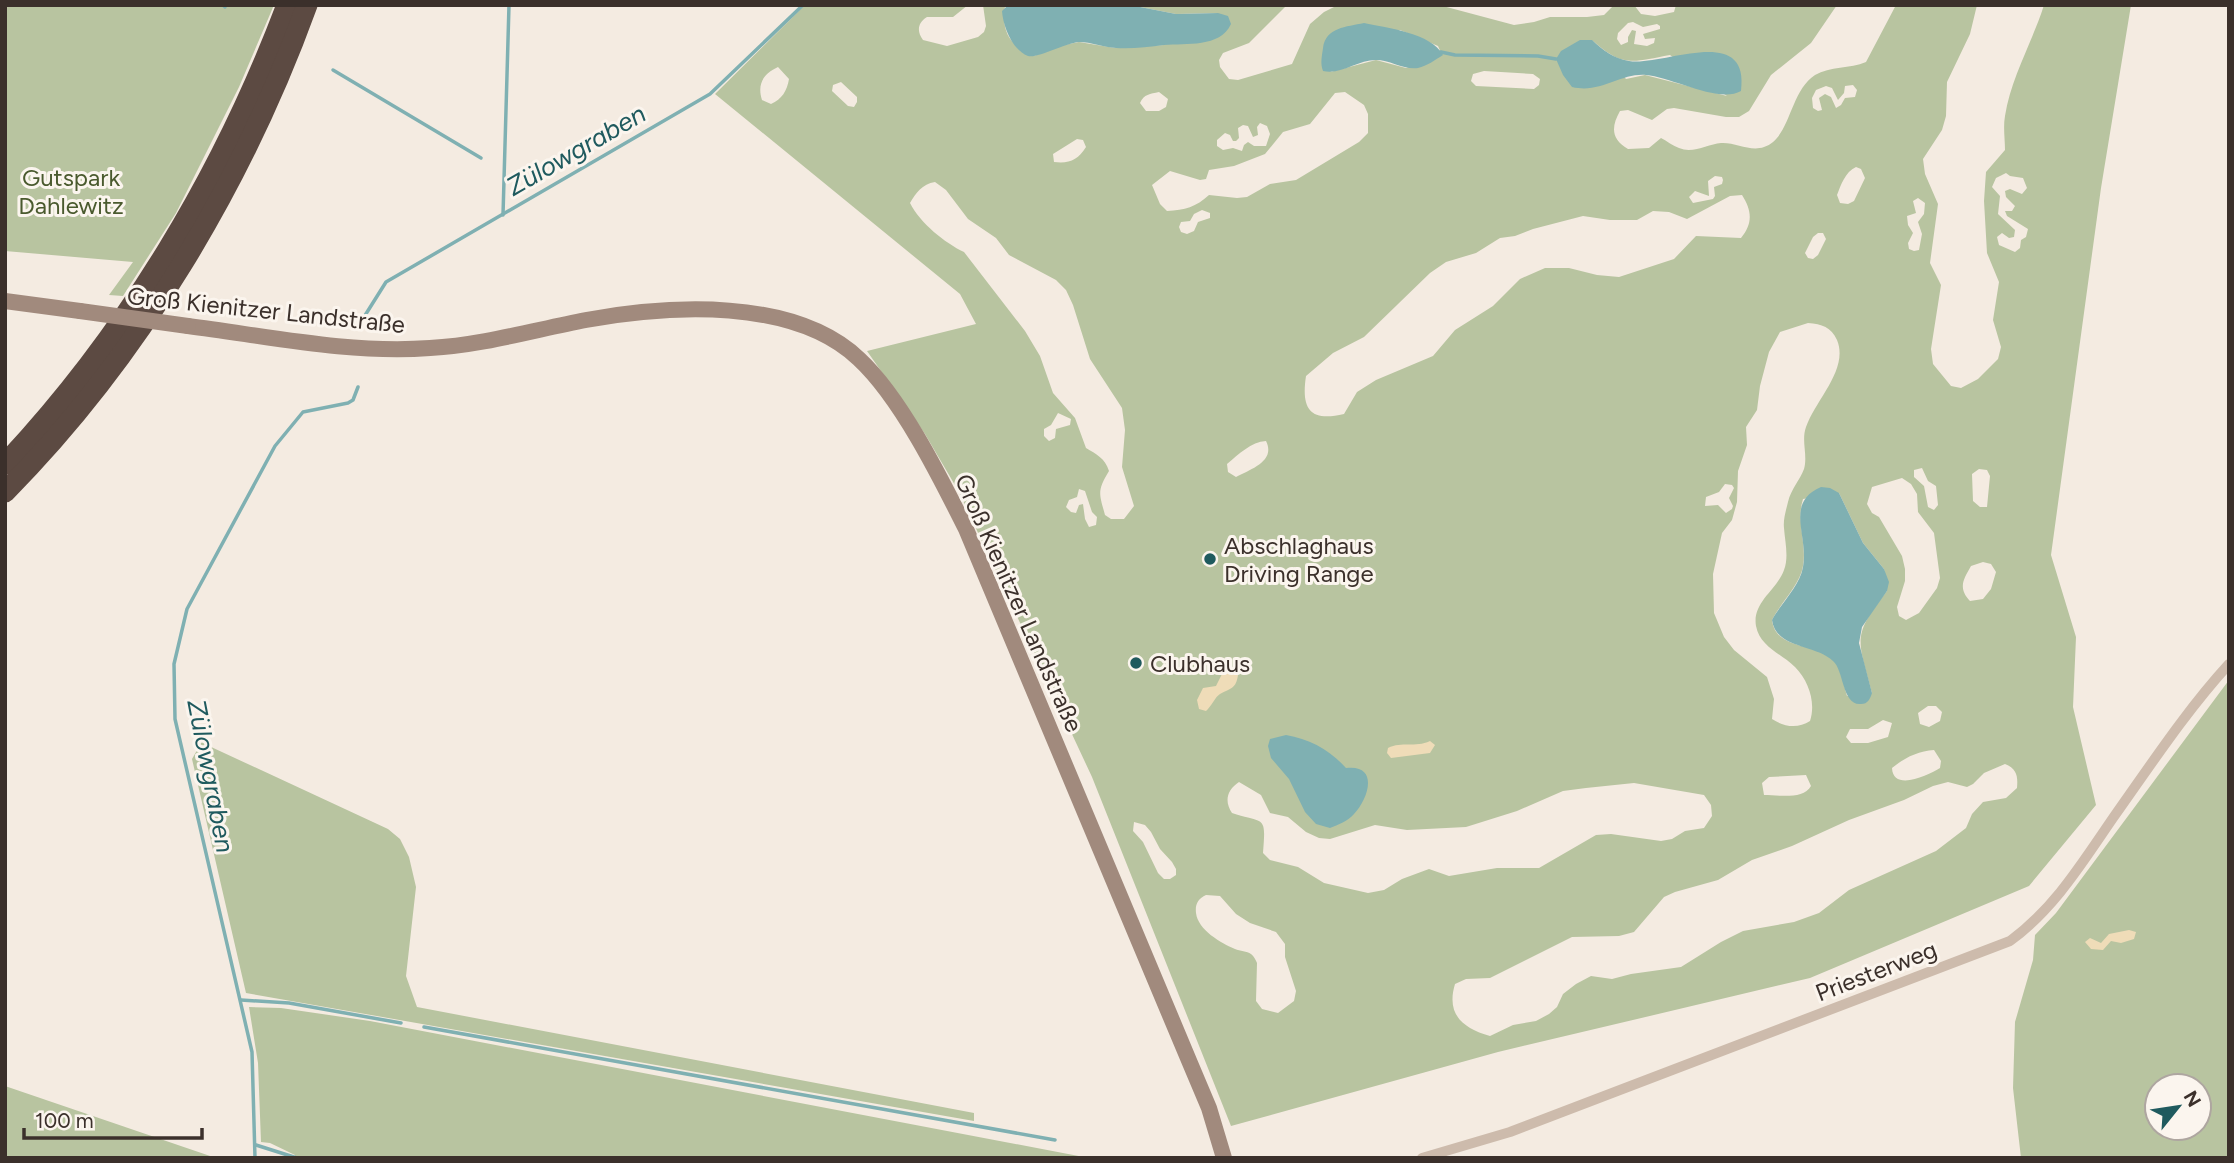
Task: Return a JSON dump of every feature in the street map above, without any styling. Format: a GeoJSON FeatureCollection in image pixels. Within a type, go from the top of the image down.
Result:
{"type":"FeatureCollection","features":[{"type":"Feature","properties":{"kind":"highway"},"geometry":{"type":"LineString","coordinates":[[5,464],[68,391],[159,263],[222,153],[253,90],[287,5]]}},
{"type":"Feature","properties":{"kind":"highway"},"geometry":{"type":"LineString","coordinates":[[5,492],[83,403],[133,337],[184,260],[225,189],[265,109],[307,5]]}},
{"type":"Feature","properties":{"kind":"main road","name":"Groß Kienitzer Landstraße"},"geometry":{"type":"LineString","coordinates":[[5,301],[359,348],[406,349],[466,344],[615,315],[708,311],[785,318],[809,325],[840,343],[859,358],[889,394],[966,528],[1185,1050],[1223,1151]]}},
{"type":"Feature","properties":{"kind":"street","name":"Priesterweg"},"geometry":{"type":"LineString","coordinates":[[1422,1158],[1510,1132],[2010,941],[2029,927],[2075,874],[2189,713],[2229,664]]}},
{"type":"Feature","properties":{"kind":"green space","name":"Gutspark Dahlewitz"},"geometry":{"type":"Polygon","coordinates":[[[5,5],[274,5],[239,87],[176,213],[123,296],[109,295],[133,262],[5,251],[5,5]]]}},
{"type":"Feature","properties":{"kind":"green space"},"geometry":{"type":"Polygon","coordinates":[[[805,5],[968,5],[953,17],[927,17],[920,25],[919,31],[923,40],[947,46],[978,37],[984,32],[986,26],[983,5],[1008,5],[1005,6],[1004,23],[1009,37],[1019,48],[1034,56],[1059,46],[1079,42],[1115,48],[1164,45],[1218,13],[1176,14],[1130,5],[1287,5],[1249,43],[1223,53],[1219,60],[1220,67],[1229,79],[1238,80],[1292,64],[1310,24],[1338,5],[1439,5],[1514,25],[1550,17],[1604,15],[1614,5],[1634,5],[1641,14],[1655,16],[1674,12],[1676,5],[1837,5],[1811,43],[1771,75],[1749,111],[1739,117],[1674,108],[1667,109],[1652,120],[1628,110],[1620,111],[1614,127],[1618,141],[1628,149],[1649,148],[1661,138],[1684,150],[1721,143],[1759,148],[1773,142],[1780,134],[1800,92],[1815,75],[1866,62],[1896,5],[1977,5],[1970,34],[1947,82],[1946,116],[1942,130],[1923,159],[1925,174],[1938,204],[1930,263],[1941,285],[1931,349],[1933,364],[1951,386],[1961,388],[1978,379],[1998,359],[2001,347],[1993,320],[1999,282],[1987,253],[1984,201],[1986,172],[2005,150],[2004,124],[2008,102],[2044,5],[2131,5],[2101,188],[2051,555],[2076,637],[2073,707],[2096,805],[2029,886],[1810,978],[1498,1052],[1231,1126],[1092,777],[959,492],[925,434],[867,351],[976,324],[960,294],[715,94],[805,5]],[[1633,22],[1628,23],[1618,33],[1617,39],[1621,45],[1628,42],[1632,30],[1636,31],[1634,44],[1647,46],[1654,43],[1655,38],[1645,39],[1643,34],[1660,29],[1660,26],[1657,24],[1643,27],[1633,22]],[[1400,30],[1330,72],[1376,60],[1406,68],[1442,55],[1438,46],[1400,30]],[[1592,40],[1626,79],[1645,75],[1727,96],[1670,55],[1628,61],[1612,55],[1592,40]],[[778,67],[762,80],[762,100],[771,104],[783,94],[789,79],[778,67]],[[1484,71],[1473,74],[1471,81],[1476,86],[1534,89],[1539,85],[1540,79],[1533,74],[1484,71]],[[841,82],[833,85],[832,91],[848,106],[854,107],[857,97],[841,82]],[[1853,85],[1845,86],[1844,93],[1838,100],[1832,88],[1826,86],[1816,90],[1812,98],[1813,108],[1822,110],[1819,98],[1825,94],[1831,97],[1836,108],[1845,98],[1855,97],[1857,90],[1853,85]],[[1159,92],[1148,95],[1140,103],[1146,111],[1159,111],[1166,107],[1168,99],[1159,92]],[[1345,92],[1335,93],[1310,124],[1283,132],[1265,154],[1234,166],[1209,170],[1206,179],[1200,180],[1170,171],[1152,185],[1160,204],[1167,211],[1190,207],[1209,195],[1247,197],[1270,184],[1296,180],[1359,142],[1368,133],[1368,114],[1364,105],[1345,92]],[[1260,123],[1257,127],[1258,135],[1253,137],[1248,126],[1238,128],[1239,138],[1236,141],[1225,133],[1217,140],[1217,146],[1223,150],[1233,148],[1242,151],[1248,142],[1254,146],[1266,146],[1270,134],[1267,126],[1260,123]],[[1077,139],[1053,154],[1054,162],[1069,162],[1086,147],[1083,140],[1077,139]],[[1856,167],[1844,179],[1837,195],[1840,203],[1848,204],[1854,201],[1865,178],[1861,169],[1856,167]],[[2006,173],[1996,178],[1992,187],[2000,196],[1998,214],[2015,230],[2014,237],[2009,238],[2002,233],[1997,237],[1999,245],[2015,252],[2020,248],[2021,240],[2026,237],[2028,229],[2007,216],[2005,211],[2012,211],[2015,206],[2006,197],[2005,191],[2010,189],[2022,194],[2027,188],[2023,178],[2006,173]],[[1715,176],[1708,181],[1709,196],[1695,191],[1689,197],[1693,203],[1713,199],[1714,187],[1722,184],[1722,177],[1715,176]],[[935,182],[920,190],[910,203],[914,210],[934,232],[964,252],[1025,331],[1040,356],[1053,393],[1075,418],[1086,448],[1100,457],[1109,471],[1100,492],[1105,515],[1111,519],[1124,519],[1134,506],[1122,467],[1125,430],[1122,408],[1090,359],[1066,290],[1056,280],[1009,255],[996,238],[968,219],[946,190],[935,182]],[[1742,195],[1730,196],[1687,219],[1669,212],[1653,211],[1637,220],[1583,216],[1500,238],[1476,253],[1446,262],[1430,273],[1364,337],[1333,353],[1306,376],[1307,405],[1310,410],[1323,416],[1344,414],[1357,392],[1376,380],[1433,356],[1455,330],[1493,306],[1520,279],[1545,268],[1569,268],[1619,277],[1674,259],[1696,236],[1741,238],[1748,227],[1750,217],[1742,195]],[[1918,198],[1913,201],[1916,213],[1907,216],[1913,233],[1908,243],[1909,249],[1919,250],[1922,234],[1918,222],[1924,214],[1925,203],[1918,198]],[[1202,210],[1194,214],[1190,221],[1181,222],[1181,232],[1187,234],[1194,231],[1198,222],[1210,218],[1210,213],[1202,210]],[[1823,233],[1813,237],[1805,253],[1808,258],[1813,259],[1826,239],[1823,233]],[[1808,323],[1780,332],[1769,352],[1757,410],[1746,427],[1747,445],[1738,471],[1737,502],[1732,520],[1722,533],[1713,574],[1714,613],[1724,637],[1734,650],[1767,677],[1774,699],[1772,719],[1781,724],[1796,726],[1810,721],[1812,714],[1812,700],[1807,685],[1795,667],[1762,639],[1756,626],[1756,618],[1761,603],[1784,570],[1784,518],[1789,497],[1804,469],[1806,427],[1839,362],[1837,340],[1829,329],[1808,323]],[[1058,413],[1051,425],[1044,429],[1044,436],[1049,441],[1055,438],[1056,429],[1070,425],[1071,419],[1058,413]],[[1266,441],[1245,449],[1227,464],[1228,472],[1236,477],[1255,467],[1268,454],[1266,441]],[[1922,468],[1914,470],[1914,477],[1924,486],[1928,507],[1934,510],[1938,505],[1936,486],[1928,481],[1922,468]],[[1979,469],[1972,474],[1973,501],[1980,507],[1987,507],[1990,476],[1987,470],[1979,469]],[[1902,478],[1872,487],[1867,504],[1872,513],[1879,517],[1902,556],[1905,581],[1897,607],[1899,616],[1906,620],[1919,613],[1937,588],[1940,578],[1934,533],[1918,512],[1917,494],[1911,484],[1902,478]],[[1725,484],[1719,492],[1706,497],[1705,506],[1718,505],[1726,513],[1732,509],[1729,498],[1734,488],[1732,485],[1725,484]],[[1079,489],[1077,497],[1069,500],[1066,507],[1076,513],[1079,505],[1083,504],[1089,527],[1096,525],[1097,517],[1092,512],[1085,491],[1079,489]],[[1839,493],[1803,499],[1801,516],[1804,558],[1794,587],[1772,620],[1775,630],[1790,642],[1830,657],[1839,667],[1847,696],[1872,693],[1863,661],[1861,639],[1875,606],[1887,591],[1884,569],[1863,543],[1839,493]],[[1983,562],[1971,566],[1963,584],[1964,592],[1970,601],[1983,599],[1991,589],[1996,572],[1991,564],[1983,562]],[[1928,706],[1918,713],[1920,724],[1929,727],[1940,721],[1942,712],[1936,706],[1928,706]],[[1883,720],[1868,729],[1850,729],[1846,737],[1851,743],[1868,743],[1888,737],[1892,723],[1883,720]],[[1934,750],[1912,756],[1892,768],[1898,779],[1912,780],[1940,768],[1941,761],[1934,750]],[[2005,764],[1984,773],[1967,787],[1948,782],[1792,846],[1752,860],[1718,880],[1664,897],[1634,932],[1619,936],[1572,937],[1490,978],[1466,979],[1455,984],[1455,1012],[1471,1029],[1490,1036],[1513,1025],[1536,1021],[1549,1014],[1557,1007],[1563,994],[1591,976],[1612,979],[1681,967],[1743,931],[1794,922],[1819,913],[1849,890],[1936,851],[1966,828],[1972,814],[1983,802],[2006,798],[2017,788],[2017,780],[2016,773],[2005,764]],[[1806,775],[1769,777],[1762,783],[1764,795],[1790,796],[1802,793],[1811,786],[1806,775]],[[1239,782],[1229,792],[1228,800],[1232,813],[1261,822],[1264,832],[1263,853],[1270,860],[1298,867],[1324,883],[1368,893],[1384,890],[1402,879],[1429,869],[1449,876],[1497,868],[1539,868],[1596,835],[1611,834],[1661,841],[1672,839],[1685,831],[1704,828],[1712,816],[1711,805],[1704,795],[1634,783],[1563,791],[1517,811],[1466,827],[1407,830],[1375,825],[1330,839],[1319,838],[1306,832],[1288,817],[1270,813],[1261,795],[1239,782]],[[1134,822],[1133,831],[1143,842],[1158,873],[1164,879],[1176,875],[1172,862],[1145,825],[1134,822]],[[1206,895],[1198,902],[1198,919],[1211,935],[1235,949],[1249,953],[1255,959],[1256,1001],[1262,1009],[1278,1013],[1294,1001],[1296,991],[1285,957],[1285,944],[1276,932],[1250,923],[1236,914],[1220,896],[1206,895]]]}},
{"type":"Feature","properties":{"kind":"green space"},"geometry":{"type":"Polygon","coordinates":[[[2229,680],[2229,1158],[2021,1158],[2013,1088],[2015,1022],[2033,960],[2035,935],[2056,913],[2229,680]]]}},
{"type":"Feature","properties":{"kind":"green space"},"geometry":{"type":"Polygon","coordinates":[[[204,738],[209,746],[388,829],[400,839],[409,857],[416,887],[406,976],[417,1007],[974,1113],[974,1121],[246,993],[192,759],[204,738]]]}},
{"type":"Feature","properties":{"kind":"green space"},"geometry":{"type":"Polygon","coordinates":[[[249,1007],[281,1008],[370,1021],[1089,1158],[294,1158],[295,1155],[270,1143],[261,1142],[258,1063],[249,1007]]]}},
{"type":"Feature","properties":{"kind":"green space"},"geometry":{"type":"Polygon","coordinates":[[[5,1086],[216,1158],[5,1158],[5,1086]]]}},
{"type":"Feature","properties":{"kind":"sand"},"geometry":{"type":"Polygon","coordinates":[[[1233,669],[1238,675],[1234,686],[1218,695],[1206,711],[1199,709],[1197,700],[1203,688],[1216,686],[1224,670],[1233,669]]]}},
{"type":"Feature","properties":{"kind":"sand"},"geometry":{"type":"Polygon","coordinates":[[[1430,741],[1435,745],[1430,753],[1391,758],[1387,753],[1388,748],[1393,746],[1430,741]]]}},
{"type":"Feature","properties":{"kind":"sand"},"geometry":{"type":"Polygon","coordinates":[[[2129,930],[2136,932],[2134,939],[2121,943],[2111,941],[2103,950],[2091,949],[2085,942],[2090,938],[2101,943],[2109,934],[2129,930]]]}},
{"type":"Feature","properties":{"kind":"water"},"geometry":{"type":"Polygon","coordinates":[[[1008,5],[1130,5],[1176,14],[1218,13],[1228,16],[1231,24],[1219,37],[1202,43],[1122,48],[1079,42],[1028,56],[1017,49],[1006,30],[1002,11],[1008,5]]]}},
{"type":"Feature","properties":{"kind":"water"},"geometry":{"type":"Polygon","coordinates":[[[1364,23],[1429,41],[1443,55],[1418,68],[1376,60],[1337,71],[1323,71],[1323,48],[1328,36],[1338,29],[1364,23]]]}},
{"type":"Feature","properties":{"kind":"water"},"geometry":{"type":"Polygon","coordinates":[[[1580,40],[1592,40],[1609,54],[1629,61],[1701,52],[1718,53],[1732,58],[1740,70],[1741,91],[1732,94],[1708,92],[1646,75],[1628,77],[1592,88],[1572,87],[1556,59],[1561,51],[1580,40]]]}},
{"type":"Feature","properties":{"kind":"water"},"geometry":{"type":"Polygon","coordinates":[[[1821,487],[1839,493],[1863,543],[1884,569],[1889,582],[1887,591],[1862,627],[1859,643],[1872,693],[1863,704],[1850,699],[1833,661],[1788,641],[1775,629],[1772,620],[1794,588],[1803,567],[1800,521],[1803,502],[1821,487]]]}},
{"type":"Feature","properties":{"kind":"water"},"geometry":{"type":"Polygon","coordinates":[[[1286,735],[1319,746],[1346,768],[1363,771],[1367,777],[1367,791],[1364,800],[1349,819],[1330,828],[1316,824],[1305,812],[1289,779],[1271,758],[1268,746],[1270,739],[1286,735]]]}},
{"type":"Feature","properties":{"kind":"waterway"},"geometry":{"type":"LineString","coordinates":[[503,215],[509,5]]}},
{"type":"Feature","properties":{"kind":"waterway","name":"Zülowgraben"},"geometry":{"type":"LineString","coordinates":[[364,317],[386,282],[710,94],[803,5]]}},
{"type":"Feature","properties":{"kind":"waterway"},"geometry":{"type":"LineString","coordinates":[[1441,52],[1455,55],[1538,56],[1556,59]]}},
{"type":"Feature","properties":{"kind":"waterway"},"geometry":{"type":"LineString","coordinates":[[333,70],[481,158]]}},
{"type":"Feature","properties":{"kind":"waterway","name":"Zülowgraben"},"geometry":{"type":"LineString","coordinates":[[255,1158],[252,1052],[175,719],[174,664],[187,609],[275,446],[303,412],[348,403],[353,400],[358,387]]}},
{"type":"Feature","properties":{"kind":"waterway"},"geometry":{"type":"LineString","coordinates":[[241,1000],[289,1003],[401,1023]]}},
{"type":"Feature","properties":{"kind":"waterway"},"geometry":{"type":"LineString","coordinates":[[424,1027],[1055,1140]]}},
{"type":"Feature","properties":{"kind":"waterway"},"geometry":{"type":"LineString","coordinates":[[256,1145],[297,1158]]}},
{"type":"Feature","properties":{"kind":"place","name":"Abschlaghaus Driving Range"},"geometry":{"type":"Point","coordinates":[1210,559]}},
{"type":"Feature","properties":{"kind":"place","name":"Clubhaus"},"geometry":{"type":"Point","coordinates":[1136,663]}}]}
